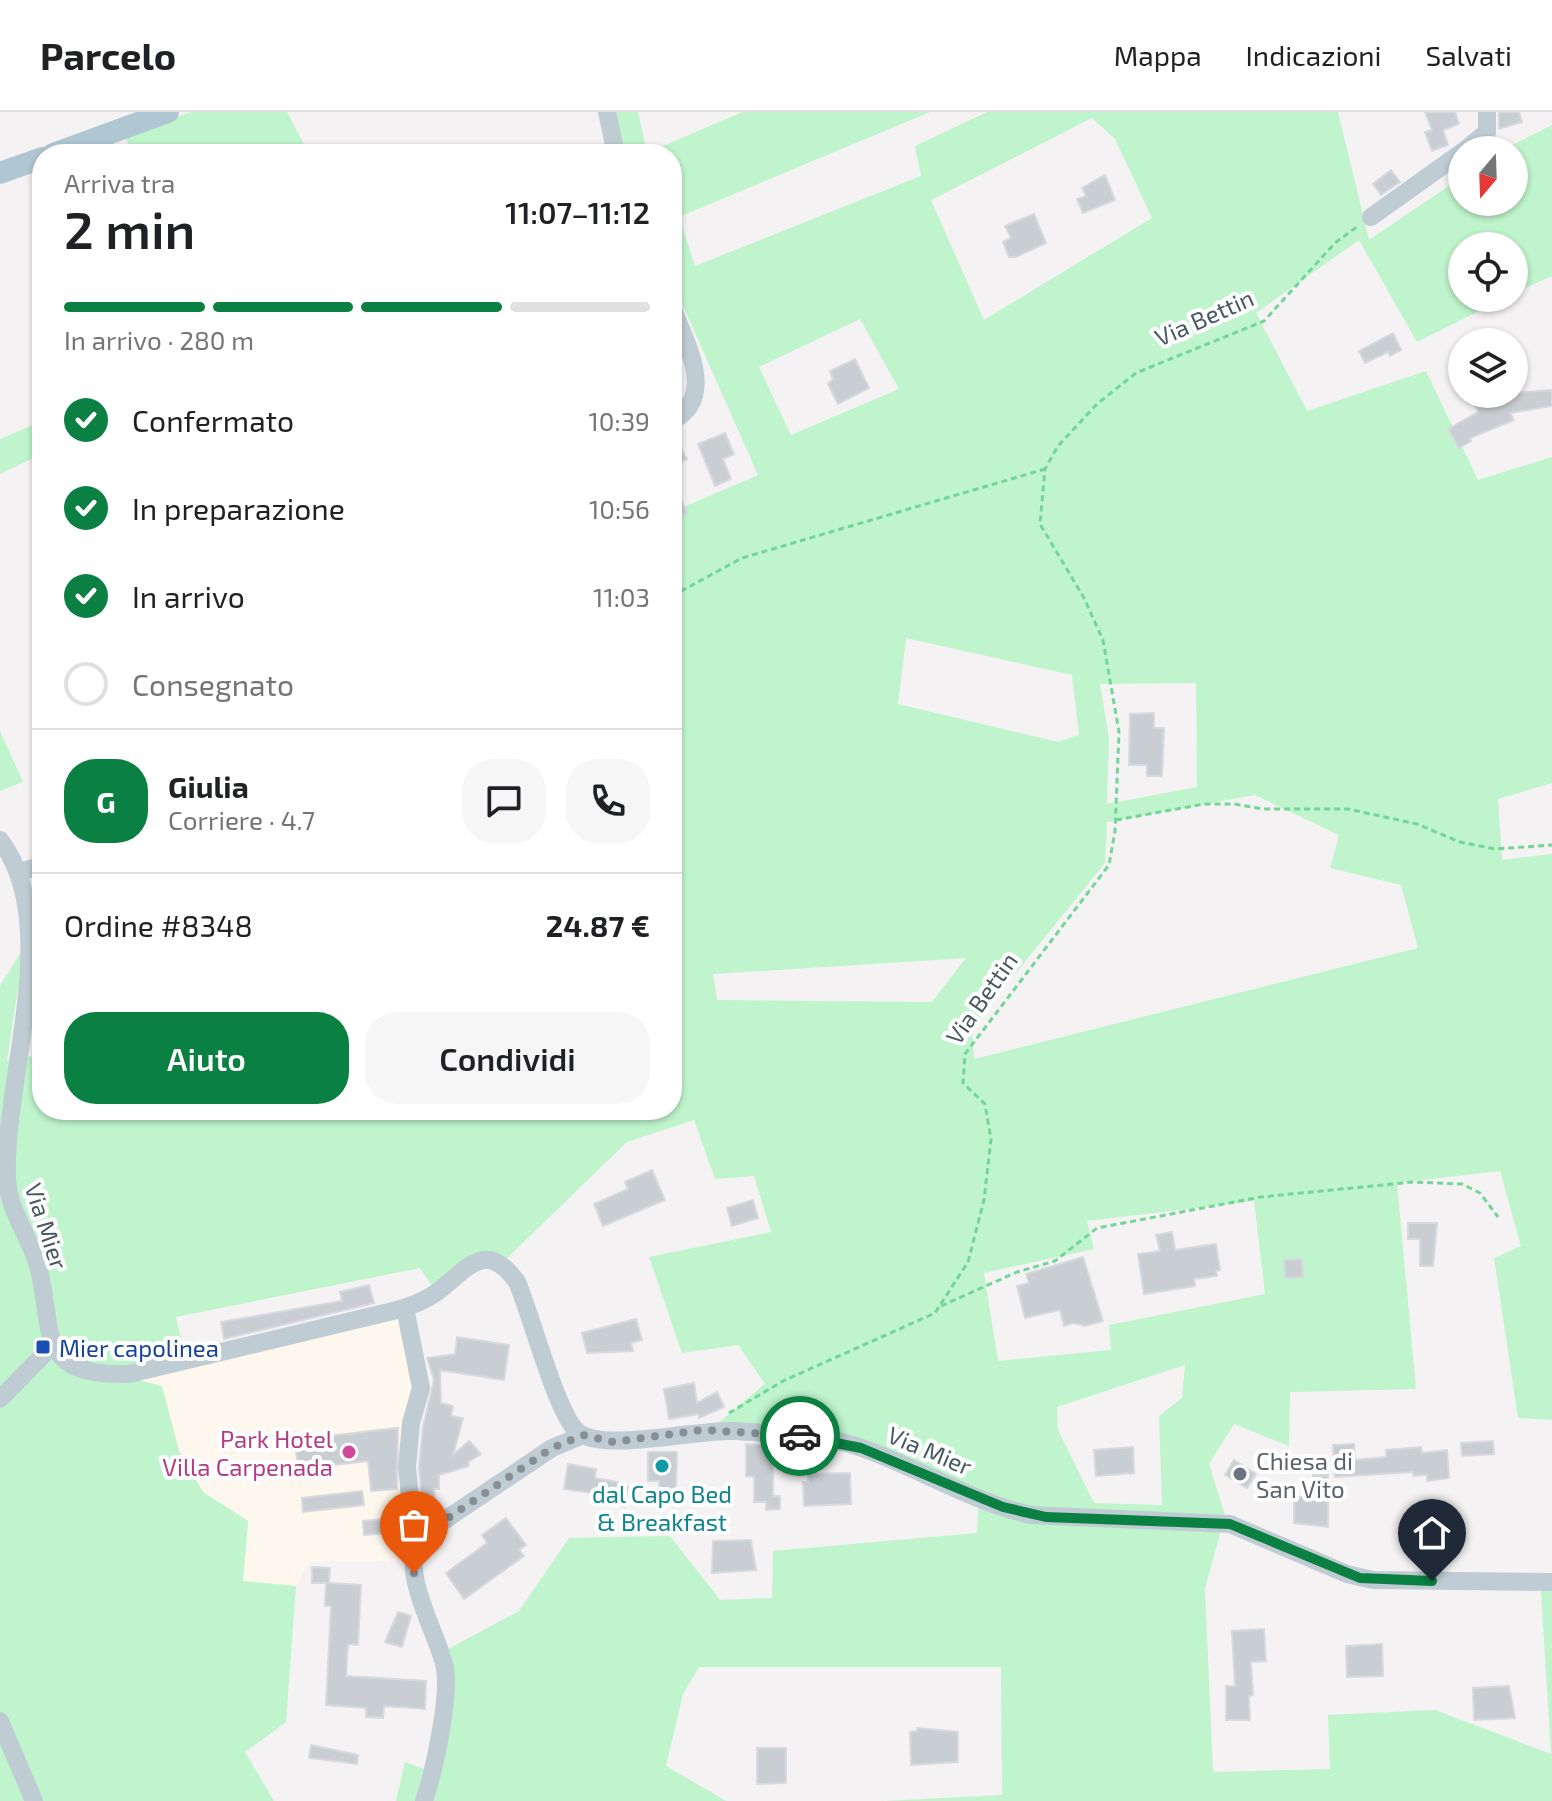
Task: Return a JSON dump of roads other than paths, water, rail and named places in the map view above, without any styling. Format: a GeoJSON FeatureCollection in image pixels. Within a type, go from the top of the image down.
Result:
{"type":"FeatureCollection","features":[{"type":"Feature","properties":{"kind":"main road"},"geometry":{"type":"LineString","coordinates":[[80,144],[168,112]]}},
{"type":"Feature","properties":{"kind":"main road"},"geometry":{"type":"LineString","coordinates":[[0,173],[32,162]]}},
{"type":"Feature","properties":{"kind":"street"},"geometry":{"type":"LineString","coordinates":[[607,112],[614,144]]}},
{"type":"Feature","properties":{"kind":"street"},"geometry":{"type":"LineString","coordinates":[[1482,136],[1487,132],[1487,112]]}},
{"type":"Feature","properties":{"kind":"street"},"geometry":{"type":"LineString","coordinates":[[1371,217],[1448,162]]}},
{"type":"Feature","properties":{"kind":"street"},"geometry":{"type":"LineString","coordinates":[[682,336],[696,376],[695,396],[682,414]]}},
{"type":"Feature","properties":{"kind":"street","name":"Via Mier"},"geometry":{"type":"LineString","coordinates":[[0,840],[20,872],[27,899],[29,938],[7,1183],[39,1271],[52,1346]]}},
{"type":"Feature","properties":{"kind":"street"},"geometry":{"type":"LineString","coordinates":[[20,872],[32,868]]}},
{"type":"Feature","properties":{"kind":"street"},"geometry":{"type":"LineString","coordinates":[[0,1399],[52,1346],[73,1365],[94,1372],[129,1374],[405,1308],[427,1299],[474,1261],[502,1266],[523,1294],[569,1422],[583,1435],[552,1448],[478,1497],[424,1534],[415,1549]]}},
{"type":"Feature","properties":{"kind":"street"},"geometry":{"type":"LineString","coordinates":[[405,1308],[421,1388],[411,1423],[407,1467],[416,1583],[445,1673],[434,1773],[424,1801]]}},
{"type":"Feature","properties":{"kind":"street","name":"Via Mier"},"geometry":{"type":"LineString","coordinates":[[583,1435],[613,1442],[702,1430],[804,1437],[847,1444],[1031,1515],[1230,1524],[1360,1578],[1552,1582]]}},
{"type":"Feature","properties":{"kind":"street"},"geometry":{"type":"LineString","coordinates":[[0,1721],[34,1801]]}},
{"type":"Feature","properties":{"kind":"place","name":"Mier capolinea"},"geometry":{"type":"Point","coordinates":[43,1347]}},
{"type":"Feature","properties":{"kind":"place","name":"Park Hotel Villa Carpenada"},"geometry":{"type":"Point","coordinates":[349,1452]}},
{"type":"Feature","properties":{"kind":"place","name":"dal Capo Bed & Breakfast"},"geometry":{"type":"Point","coordinates":[662,1466]}},
{"type":"Feature","properties":{"kind":"place","name":"Chiesa di San Vito"},"geometry":{"type":"Point","coordinates":[1240,1474]}}]}
